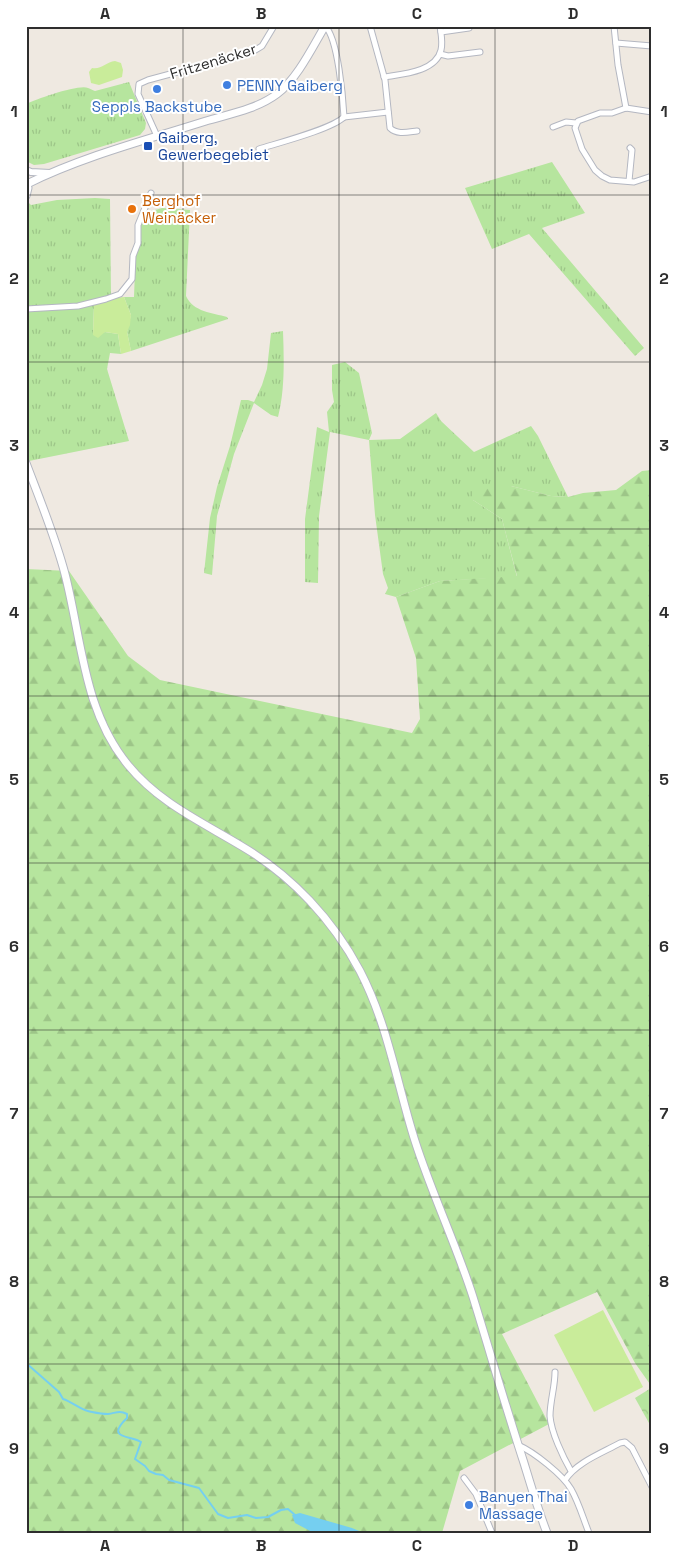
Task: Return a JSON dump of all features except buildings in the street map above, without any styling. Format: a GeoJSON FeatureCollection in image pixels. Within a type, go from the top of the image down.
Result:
{"type":"FeatureCollection","features":[{"type":"Feature","properties":{"kind":"main road"},"geometry":{"type":"LineString","coordinates":[[26,196],[28,191],[26,183],[50,173],[95,156],[238,112],[264,102],[282,90],[297,72],[325,26]]}},
{"type":"Feature","properties":{"kind":"main road"},"geometry":{"type":"LineString","coordinates":[[26,463],[63,567],[94,705],[111,741],[128,766],[161,798],[257,856],[302,892],[344,943],[359,969],[382,1023],[415,1140],[468,1283],[518,1445],[548,1533]]}},
{"type":"Feature","properties":{"kind":"street","name":"Fritzenäcker"},"geometry":{"type":"LineString","coordinates":[[157,136],[138,94],[139,84],[252,52],[262,46],[274,26]]}},
{"type":"Feature","properties":{"kind":"street"},"geometry":{"type":"LineString","coordinates":[[325,26],[332,38],[339,74],[344,117]]}},
{"type":"Feature","properties":{"kind":"street"},"geometry":{"type":"LineString","coordinates":[[370,26],[384,77],[389,124],[393,130],[399,132],[417,131]]}},
{"type":"Feature","properties":{"kind":"street"},"geometry":{"type":"LineString","coordinates":[[614,26],[626,108]]}},
{"type":"Feature","properties":{"kind":"street"},"geometry":{"type":"LineString","coordinates":[[384,77],[426,67],[434,62],[440,54],[442,46],[440,29],[469,28]]}},
{"type":"Feature","properties":{"kind":"street"},"geometry":{"type":"LineString","coordinates":[[616,43],[652,46]]}},
{"type":"Feature","properties":{"kind":"street"},"geometry":{"type":"LineString","coordinates":[[440,54],[448,56],[480,52]]}},
{"type":"Feature","properties":{"kind":"street"},"geometry":{"type":"LineString","coordinates":[[553,126],[566,122],[576,123],[579,120],[600,113],[612,113],[626,108],[652,112]]}},
{"type":"Feature","properties":{"kind":"street"},"geometry":{"type":"LineString","coordinates":[[259,149],[317,130],[344,117],[388,112]]}},
{"type":"Feature","properties":{"kind":"street"},"geometry":{"type":"LineString","coordinates":[[576,123],[575,128],[582,149],[597,172],[608,179],[629,182],[640,181],[652,176]]}},
{"type":"Feature","properties":{"kind":"street"},"geometry":{"type":"LineString","coordinates":[[629,182],[632,150],[630,148]]}},
{"type":"Feature","properties":{"kind":"street"},"geometry":{"type":"LineString","coordinates":[[26,170],[50,173]]}},
{"type":"Feature","properties":{"kind":"street"},"geometry":{"type":"LineString","coordinates":[[26,309],[84,305],[120,294],[132,279],[133,256],[138,243],[138,226],[151,193]]}},
{"type":"Feature","properties":{"kind":"street"},"geometry":{"type":"LineString","coordinates":[[555,1372],[550,1409],[551,1420],[571,1471]]}},
{"type":"Feature","properties":{"kind":"street"},"geometry":{"type":"LineString","coordinates":[[565,1480],[571,1471],[625,1442],[632,1448],[652,1488]]}},
{"type":"Feature","properties":{"kind":"street"},"geometry":{"type":"LineString","coordinates":[[518,1445],[533,1453],[565,1480],[574,1495],[588,1533]]}},
{"type":"Feature","properties":{"kind":"street"},"geometry":{"type":"LineString","coordinates":[[464,1478],[476,1494],[492,1533]]}},
{"type":"Feature","properties":{"kind":"green space"},"geometry":{"type":"Polygon","coordinates":[[[115,61],[121,63],[122,77],[99,85],[91,83],[89,72],[92,68],[98,68],[115,61]]]}},
{"type":"Feature","properties":{"kind":"green space"},"geometry":{"type":"Polygon","coordinates":[[[129,82],[146,123],[145,129],[140,135],[44,164],[34,165],[26,161],[26,104],[76,88],[83,87],[95,91],[129,82]]]}},
{"type":"Feature","properties":{"kind":"green space"},"geometry":{"type":"Polygon","coordinates":[[[552,162],[585,213],[542,228],[644,348],[635,356],[529,234],[492,249],[465,188],[552,162]]]}},
{"type":"Feature","properties":{"kind":"green space"},"geometry":{"type":"Polygon","coordinates":[[[110,199],[111,298],[94,305],[93,335],[105,332],[118,334],[121,354],[110,353],[107,369],[129,441],[29,461],[26,452],[26,203],[28,202],[31,205],[57,200],[110,199]]]}},
{"type":"Feature","properties":{"kind":"green space"},"geometry":{"type":"Polygon","coordinates":[[[162,208],[190,210],[186,296],[198,309],[227,317],[228,319],[131,351],[127,332],[131,315],[124,297],[134,297],[136,255],[141,222],[147,213],[162,208]]]}},
{"type":"Feature","properties":{"kind":"green space"},"geometry":{"type":"Polygon","coordinates":[[[124,297],[131,315],[127,332],[131,351],[121,354],[118,334],[105,332],[98,338],[93,335],[94,305],[95,300],[124,297]]]}},
{"type":"Feature","properties":{"kind":"green space"},"geometry":{"type":"Polygon","coordinates":[[[283,331],[283,385],[278,417],[271,415],[254,403],[234,454],[217,516],[212,575],[204,573],[210,518],[241,400],[254,402],[267,369],[271,333],[283,331]]]}},
{"type":"Feature","properties":{"kind":"green space"},"geometry":{"type":"Polygon","coordinates":[[[345,362],[359,373],[372,433],[369,440],[330,432],[319,516],[318,583],[305,582],[305,519],[317,427],[329,432],[327,412],[334,402],[332,365],[345,362]]]}},
{"type":"Feature","properties":{"kind":"green space"},"geometry":{"type":"Polygon","coordinates":[[[436,413],[441,421],[474,452],[531,426],[538,436],[568,497],[551,496],[511,486],[473,500],[502,519],[517,577],[440,581],[396,597],[385,594],[388,588],[383,574],[375,515],[369,440],[400,439],[436,413]]]}},
{"type":"Feature","properties":{"kind":"green space"},"geometry":{"type":"Polygon","coordinates":[[[652,470],[652,1387],[635,1363],[597,1292],[502,1334],[549,1424],[460,1471],[442,1533],[26,1533],[26,569],[69,571],[128,656],[160,680],[412,733],[420,719],[416,658],[396,597],[440,581],[517,576],[502,519],[473,500],[473,487],[511,486],[551,496],[568,497],[583,493],[616,490],[642,471],[652,470]]]}},
{"type":"Feature","properties":{"kind":"green space"},"geometry":{"type":"Polygon","coordinates":[[[603,1310],[643,1387],[594,1412],[554,1335],[603,1310]]]}},
{"type":"Feature","properties":{"kind":"green space"},"geometry":{"type":"Polygon","coordinates":[[[651,1388],[652,1422],[649,1423],[635,1398],[651,1388]]]}},
{"type":"Feature","properties":{"kind":"water"},"geometry":{"type":"Polygon","coordinates":[[[300,1513],[364,1533],[314,1533],[295,1523],[292,1515],[300,1513]]]}},
{"type":"Feature","properties":{"kind":"waterway"},"geometry":{"type":"LineString","coordinates":[[26,1363],[59,1392],[63,1399],[88,1411],[102,1414],[120,1412],[127,1414],[127,1418],[118,1430],[122,1436],[141,1442],[135,1459],[149,1471],[163,1475],[169,1480],[199,1488],[218,1514],[228,1518],[247,1515],[256,1518],[268,1517],[281,1510],[288,1509],[295,1515]]}},
{"type":"Feature","properties":{"kind":"place","name":"PENNY Gaiberg"},"geometry":{"type":"Point","coordinates":[227,85]}},
{"type":"Feature","properties":{"kind":"place","name":"Seppls Backstube"},"geometry":{"type":"Point","coordinates":[157,89]}},
{"type":"Feature","properties":{"kind":"place","name":"Gaiberg, Gewerbegebiet"},"geometry":{"type":"Point","coordinates":[148,146]}},
{"type":"Feature","properties":{"kind":"place","name":"Berghof Weinäcker"},"geometry":{"type":"Point","coordinates":[132,209]}},
{"type":"Feature","properties":{"kind":"place","name":"Banyen Thai Massage"},"geometry":{"type":"Point","coordinates":[469,1505]}}]}
